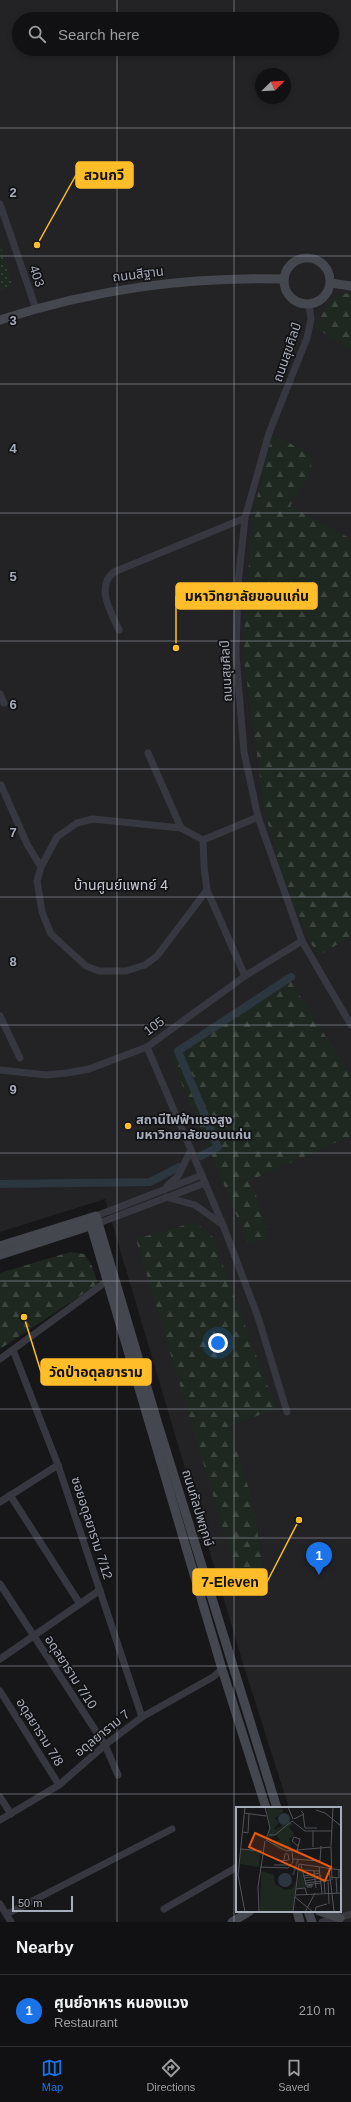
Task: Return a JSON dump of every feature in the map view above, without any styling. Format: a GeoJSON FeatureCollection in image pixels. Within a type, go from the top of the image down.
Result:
{"type":"FeatureCollection","features":[{"type":"Feature","properties":{"kind":"main road"},"geometry":{"type":"LineString","coordinates":[[311,258],[318,260],[328,269],[330,283],[326,295],[316,303],[309,305],[293,300],[284,287],[284,279],[288,267],[292,262],[298,259],[311,258]]}},
{"type":"Feature","properties":{"kind":"main road","name":"ถนนสีฐาน"},"geometry":{"type":"LineString","coordinates":[[0,320],[75,298],[137,286],[192,281],[284,279]]}},
{"type":"Feature","properties":{"kind":"main road"},"geometry":{"type":"LineString","coordinates":[[330,283],[351,286]]}},
{"type":"Feature","properties":{"kind":"main road"},"geometry":{"type":"LineString","coordinates":[[0,1246],[94,1221]]}},
{"type":"Feature","properties":{"kind":"main road"},"geometry":{"type":"LineString","coordinates":[[0,1255],[94,1221]]}},
{"type":"Feature","properties":{"kind":"main road","name":"ถนนกัลปพฤกษ์"},"geometry":{"type":"LineString","coordinates":[[94,1221],[107,1281],[222,1670],[266,1807]]}},
{"type":"Feature","properties":{"kind":"main road","name":"ถนนกัลปพฤกษ์"},"geometry":{"type":"LineString","coordinates":[[94,1221],[277,1807]]}},
{"type":"Feature","properties":{"kind":"main road"},"geometry":{"type":"LineString","coordinates":[[232,1922],[248,1912]]}},
{"type":"Feature","properties":{"kind":"main road"},"geometry":{"type":"LineString","coordinates":[[297,1912],[300,1922]]}},
{"type":"Feature","properties":{"kind":"main road"},"geometry":{"type":"LineString","coordinates":[[308,1912],[312,1922]]}},
{"type":"Feature","properties":{"kind":"main road"},"geometry":{"type":"LineString","coordinates":[[322,1912],[340,1918]]}},
{"type":"Feature","properties":{"kind":"street","name":"403"},"geometry":{"type":"LineString","coordinates":[[0,204],[36,309]]}},
{"type":"Feature","properties":{"kind":"street","name":"ถนนสุขศิลป์"},"geometry":{"type":"LineString","coordinates":[[309,305],[311,319],[307,338],[269,433],[245,518],[238,584],[236,655],[244,752],[258,817],[302,941],[351,1025]]}},
{"type":"Feature","properties":{"kind":"street"},"geometry":{"type":"LineString","coordinates":[[119,630],[104,592],[108,576],[114,572],[245,518]]}},
{"type":"Feature","properties":{"kind":"street"},"geometry":{"type":"LineString","coordinates":[[0,694],[4,703]]}},
{"type":"Feature","properties":{"kind":"street"},"geometry":{"type":"LineString","coordinates":[[148,752],[181,828]]}},
{"type":"Feature","properties":{"kind":"street"},"geometry":{"type":"LineString","coordinates":[[1,785],[27,844],[41,867]]}},
{"type":"Feature","properties":{"kind":"street"},"geometry":{"type":"LineString","coordinates":[[203,840],[258,817]]}},
{"type":"Feature","properties":{"kind":"street"},"geometry":{"type":"LineString","coordinates":[[203,840],[181,828],[93,819],[77,823],[58,837],[41,867],[37,881],[42,912],[51,934],[86,966],[99,971],[126,970],[145,965],[157,956],[207,890]]}},
{"type":"Feature","properties":{"kind":"street"},"geometry":{"type":"LineString","coordinates":[[203,840],[207,890],[245,976]]}},
{"type":"Feature","properties":{"kind":"street","name":"105"},"geometry":{"type":"LineString","coordinates":[[0,1070],[46,1075],[67,1073],[89,1069],[147,1047],[245,976],[302,941]]}},
{"type":"Feature","properties":{"kind":"street"},"geometry":{"type":"LineString","coordinates":[[0,1016],[20,1058]]}},
{"type":"Feature","properties":{"kind":"street"},"geometry":{"type":"LineString","coordinates":[[147,1047],[223,1225],[258,1317],[287,1412]]}},
{"type":"Feature","properties":{"kind":"street"},"geometry":{"type":"LineString","coordinates":[[162,1189],[178,1176],[191,1150]]}},
{"type":"Feature","properties":{"kind":"street"},"geometry":{"type":"LineString","coordinates":[[94,1221],[162,1189],[202,1175]]}},
{"type":"Feature","properties":{"kind":"street"},"geometry":{"type":"LineString","coordinates":[[94,1221],[205,1183]]}},
{"type":"Feature","properties":{"kind":"street"},"geometry":{"type":"LineString","coordinates":[[166,1197],[195,1204],[223,1225]]}},
{"type":"Feature","properties":{"kind":"street"},"geometry":{"type":"LineString","coordinates":[[0,1359],[107,1281]]}},
{"type":"Feature","properties":{"kind":"street","name":"ซอยอดุลยาราม 7/12"},"geometry":{"type":"LineString","coordinates":[[13,1350],[58,1465],[142,1717]]}},
{"type":"Feature","properties":{"kind":"street"},"geometry":{"type":"LineString","coordinates":[[0,1502],[58,1465]]}},
{"type":"Feature","properties":{"kind":"street"},"geometry":{"type":"LineString","coordinates":[[10,1495],[80,1604]]}},
{"type":"Feature","properties":{"kind":"street","name":"อดุลยาราม 7/10"},"geometry":{"type":"LineString","coordinates":[[0,1584],[105,1745],[118,1775]]}},
{"type":"Feature","properties":{"kind":"street"},"geometry":{"type":"LineString","coordinates":[[0,1659],[100,1590]]}},
{"type":"Feature","properties":{"kind":"street","name":"อดุลยาราม 7"},"geometry":{"type":"LineString","coordinates":[[0,1820],[59,1785],[105,1745],[142,1717],[213,1677],[222,1670]]}},
{"type":"Feature","properties":{"kind":"street","name":"อดุลยาราม 7/8"},"geometry":{"type":"LineString","coordinates":[[0,1691],[59,1785]]}},
{"type":"Feature","properties":{"kind":"street"},"geometry":{"type":"LineString","coordinates":[[0,1797],[10,1814]]}},
{"type":"Feature","properties":{"kind":"street"},"geometry":{"type":"LineString","coordinates":[[7,1914],[172,1829]]}},
{"type":"Feature","properties":{"kind":"street"},"geometry":{"type":"LineString","coordinates":[[164,1909],[236,1868]]}},
{"type":"Feature","properties":{"kind":"street"},"geometry":{"type":"LineString","coordinates":[[0,1904],[11,1922]]}},
{"type":"Feature","properties":{"kind":"street"},"geometry":{"type":"LineString","coordinates":[[322,1922],[351,1914]]}},
{"type":"Feature","properties":{"kind":"shaded area"},"geometry":{"type":"Polygon","coordinates":[[[0,0],[351,0],[351,1922],[341,1922],[337,1912],[341,1912],[341,1807],[289,1807],[244,1667],[105,1199],[0,1232],[0,0]]]}},
{"type":"Feature","properties":{"kind":"green space"},"geometry":{"type":"Polygon","coordinates":[[[0,244],[13,286],[0,290],[0,244]]]}},
{"type":"Feature","properties":{"kind":"green space"},"geometry":{"type":"Polygon","coordinates":[[[347,293],[351,294],[351,350],[316,328],[327,306],[336,298],[347,293]]]}},
{"type":"Feature","properties":{"kind":"green space"},"geometry":{"type":"Polygon","coordinates":[[[272,436],[302,449],[308,454],[311,460],[311,466],[306,481],[290,506],[351,539],[351,936],[318,956],[307,936],[282,874],[265,813],[243,654],[252,518],[272,436]]]}},
{"type":"Feature","properties":{"kind":"green space"},"geometry":{"type":"Polygon","coordinates":[[[286,974],[351,1076],[351,1136],[251,1180],[270,1238],[248,1243],[172,1060],[286,974]]]}},
{"type":"Feature","properties":{"kind":"green space"},"geometry":{"type":"Polygon","coordinates":[[[195,1222],[212,1236],[276,1409],[229,1426],[253,1502],[266,1590],[243,1595],[136,1239],[195,1222]]]}},
{"type":"Feature","properties":{"kind":"green space"},"geometry":{"type":"Polygon","coordinates":[[[70,1252],[84,1254],[92,1266],[98,1284],[0,1349],[0,1273],[70,1252]]]}},
{"type":"Feature","properties":{"kind":"waterway"},"geometry":{"type":"LineString","coordinates":[[201,1156],[218,1147],[178,1051],[291,977]]}},
{"type":"Feature","properties":{"kind":"waterway"},"geometry":{"type":"LineString","coordinates":[[0,1184],[150,1182],[179,1167]]}},
{"type":"Feature","properties":{"kind":"place","name":"สวนกวี"},"geometry":{"type":"Point","coordinates":[37,245]}},
{"type":"Feature","properties":{"kind":"place","name":"มหาวิทยาลัยขอนแก่น"},"geometry":{"type":"Point","coordinates":[176,648]}},
{"type":"Feature","properties":{"kind":"place","name":"สถานีไฟฟ้าแรงสูง มหาวิทยาลัยขอนแก่น"},"geometry":{"type":"Point","coordinates":[128,1126]}},
{"type":"Feature","properties":{"kind":"place","name":"วัดป่าอดุลยาราม"},"geometry":{"type":"Point","coordinates":[24,1317]}},
{"type":"Feature","properties":{"kind":"place","name":"7-Eleven"},"geometry":{"type":"Point","coordinates":[299,1520]}},
{"type":"Feature","properties":{"kind":"place","name":"ศูนย์อาหาร หนองแวง"},"geometry":{"type":"Point","coordinates":[319,1575]}},
{"type":"Feature","properties":{"kind":"district","name":"บ้านศูนย์แพทย์ 4"},"geometry":{"type":"Point","coordinates":[121,885]}}]}
